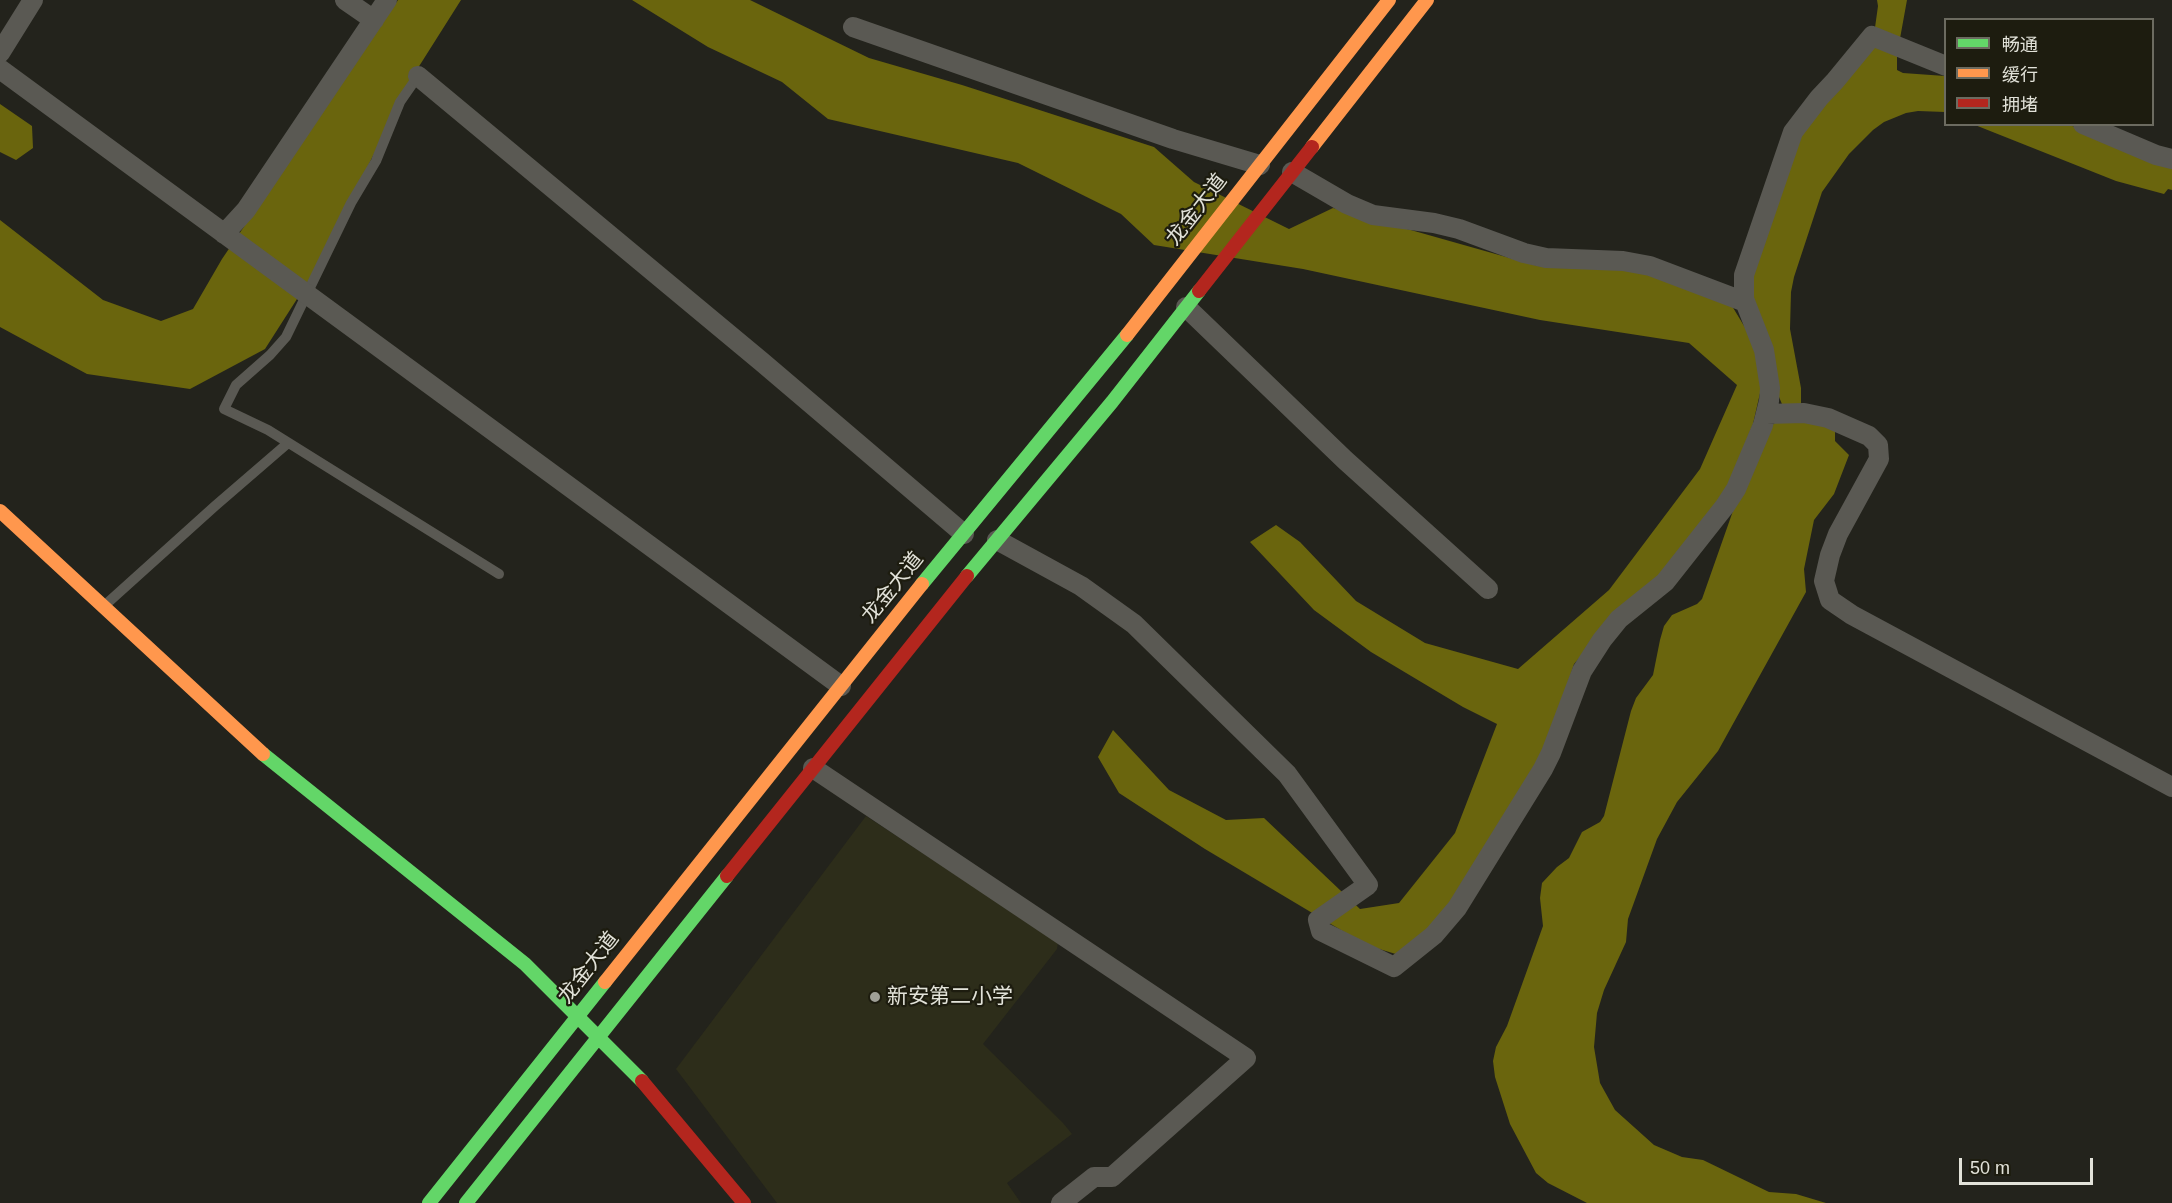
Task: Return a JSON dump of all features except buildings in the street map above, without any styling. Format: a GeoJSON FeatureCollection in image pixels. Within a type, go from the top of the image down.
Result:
{"type":"FeatureCollection","features":[{"type":"Feature","properties":{"kind":"main road","name":"龙金大道"},"geometry":{"type":"LineString","coordinates":[[429,1203],[841,686],[1089,383],[1389,0]]}},
{"type":"Feature","properties":{"kind":"main road"},"geometry":{"type":"LineString","coordinates":[[466,1203],[813,768],[1112,402],[1426,0]]}},
{"type":"Feature","properties":{"kind":"main road"},"geometry":{"type":"LineString","coordinates":[[0,511],[266,756],[525,964],[599,1035],[669,1112],[744,1203]]}},
{"type":"Feature","properties":{"kind":"street"},"geometry":{"type":"LineString","coordinates":[[0,53],[33,0]]}},
{"type":"Feature","properties":{"kind":"street"},"geometry":{"type":"LineString","coordinates":[[345,0],[374,20]]}},
{"type":"Feature","properties":{"kind":"street"},"geometry":{"type":"LineString","coordinates":[[229,236],[387,0]]}},
{"type":"Feature","properties":{"kind":"street"},"geometry":{"type":"LineString","coordinates":[[853,27],[1173,139],[1260,165]]}},
{"type":"Feature","properties":{"kind":"street"},"geometry":{"type":"LineString","coordinates":[[997,540],[1081,586],[1134,624],[1287,774],[1368,885],[1318,920],[1321,931],[1394,967],[1434,935],[1458,908],[1547,761],[1582,671],[1610,629],[1665,582],[1736,489],[1767,414],[1769,395],[1769,375],[1764,350],[1745,302],[1744,275],[1793,132],[1872,36],[1944,65]]}},
{"type":"Feature","properties":{"kind":"street"},"geometry":{"type":"LineString","coordinates":[[0,69],[841,686]]}},
{"type":"Feature","properties":{"kind":"street"},"geometry":{"type":"LineString","coordinates":[[418,76],[762,362],[964,534]]}},
{"type":"Feature","properties":{"kind":"street"},"geometry":{"type":"LineString","coordinates":[[2088,126],[2156,155],[2172,159]]}},
{"type":"Feature","properties":{"kind":"street"},"geometry":{"type":"LineString","coordinates":[[1292,172],[1347,204],[1373,214],[1459,229],[1524,253],[1546,258],[1623,261],[1650,266],[1745,302]]}},
{"type":"Feature","properties":{"kind":"street"},"geometry":{"type":"LineString","coordinates":[[1186,307],[1345,460],[1488,589]]}},
{"type":"Feature","properties":{"kind":"street"},"geometry":{"type":"LineString","coordinates":[[1767,414],[1804,413],[1828,418],[1869,436],[1878,445],[1878,459],[1838,534],[1830,555],[1824,582],[1830,600],[1852,615],[2172,787]]}},
{"type":"Feature","properties":{"kind":"street"},"geometry":{"type":"LineString","coordinates":[[813,768],[1246,1058],[1112,1177],[1094,1177],[1061,1203]]}},
{"type":"Feature","properties":{"kind":"lane"},"geometry":{"type":"LineString","coordinates":[[418,76],[400,102],[376,161],[351,202],[286,337],[270,355],[236,385],[224,409],[288,443],[499,574]]}},
{"type":"Feature","properties":{"kind":"lane"},"geometry":{"type":"LineString","coordinates":[[103,607],[288,443]]}},
{"type":"Feature","properties":{"kind":"shaded area"},"geometry":{"type":"Polygon","coordinates":[[[398,0],[461,0],[411,79],[320,263],[265,349],[190,389],[87,374],[0,327],[0,220],[103,300],[161,321],[193,309],[222,259],[398,0]]]}},
{"type":"Feature","properties":{"kind":"shaded area"},"geometry":{"type":"Polygon","coordinates":[[[632,0],[750,0],[869,58],[962,85],[1154,147],[1194,182],[1289,229],[1333,208],[1538,266],[1643,271],[1732,306],[1755,344],[1763,380],[1753,424],[1722,502],[1666,574],[1614,618],[1574,664],[1543,759],[1448,911],[1399,955],[1366,945],[1205,849],[1119,793],[1098,757],[1113,730],[1169,790],[1226,820],[1264,818],[1360,909],[1399,903],[1455,833],[1497,724],[1463,707],[1371,652],[1314,610],[1250,542],[1276,525],[1300,542],[1356,601],[1425,643],[1518,669],[1609,590],[1700,469],[1737,385],[1689,343],[1540,320],[1303,269],[1154,245],[1121,214],[1018,163],[828,119],[782,82],[708,47],[632,0]]]}},
{"type":"Feature","properties":{"kind":"shaded area"},"geometry":{"type":"Polygon","coordinates":[[[1877,0],[1907,0],[1897,55],[1897,70],[1903,73],[1944,76],[1944,112],[1906,113],[1884,122],[1849,154],[1822,192],[1791,292],[1790,329],[1801,388],[1801,410],[1784,409],[1777,392],[1749,280],[1800,132],[1872,49],[1877,0]]]}},
{"type":"Feature","properties":{"kind":"shaded area"},"geometry":{"type":"Polygon","coordinates":[[[0,104],[32,126],[33,148],[16,160],[0,152],[0,104]]]}},
{"type":"Feature","properties":{"kind":"shaded area"},"geometry":{"type":"Polygon","coordinates":[[[1978,126],[2072,126],[2172,165],[2172,190],[2168,189],[2164,194],[2116,181],[1978,126]]]}},
{"type":"Feature","properties":{"kind":"shaded area"},"geometry":{"type":"Polygon","coordinates":[[[1781,418],[1835,428],[1835,441],[1849,455],[1834,494],[1814,520],[1804,569],[1806,592],[1718,751],[1677,802],[1657,839],[1628,919],[1626,942],[1604,990],[1597,1013],[1594,1047],[1600,1083],[1615,1110],[1654,1145],[1682,1157],[1703,1160],[1769,1192],[1796,1194],[1826,1203],[1587,1203],[1548,1183],[1536,1173],[1510,1124],[1495,1077],[1493,1061],[1496,1047],[1507,1026],[1543,926],[1540,898],[1542,883],[1569,858],[1582,832],[1600,822],[1604,816],[1631,711],[1636,698],[1653,675],[1664,626],[1672,615],[1697,604],[1702,599],[1734,508],[1771,426],[1781,418]]]}},
{"type":"Feature","properties":{"kind":"shaded area","name":"新安第二小学"},"geometry":{"type":"Polygon","coordinates":[[[866,816],[1058,942],[1057,949],[983,1044],[1072,1134],[1007,1183],[1021,1203],[777,1203],[676,1069],[866,816]]]}},
{"type":"Feature","properties":{"kind":"traffic: fast"},"geometry":{"type":"LineString","coordinates":[[967,576],[1112,402],[1199,291]]}},
{"type":"Feature","properties":{"kind":"traffic: fast"},"geometry":{"type":"LineString","coordinates":[[922,584],[1127,335]]}},
{"type":"Feature","properties":{"kind":"traffic: fast"},"geometry":{"type":"LineString","coordinates":[[263,754],[525,964],[642,1081]]}},
{"type":"Feature","properties":{"kind":"traffic: fast"},"geometry":{"type":"LineString","coordinates":[[466,1203],[727,876]]}},
{"type":"Feature","properties":{"kind":"traffic: fast"},"geometry":{"type":"LineString","coordinates":[[429,1203],[605,982]]}},
{"type":"Feature","properties":{"kind":"traffic: slow"},"geometry":{"type":"LineString","coordinates":[[1127,335],[1389,0]]}},
{"type":"Feature","properties":{"kind":"traffic: slow"},"geometry":{"type":"LineString","coordinates":[[1312,147],[1427,0]]}},
{"type":"Feature","properties":{"kind":"traffic: slow"},"geometry":{"type":"LineString","coordinates":[[0,511],[263,754]]}},
{"type":"Feature","properties":{"kind":"traffic: slow"},"geometry":{"type":"LineString","coordinates":[[605,982],[922,584]]}},
{"type":"Feature","properties":{"kind":"traffic: jam"},"geometry":{"type":"LineString","coordinates":[[1199,291],[1312,147]]}},
{"type":"Feature","properties":{"kind":"traffic: jam"},"geometry":{"type":"LineString","coordinates":[[727,876],[967,576]]}},
{"type":"Feature","properties":{"kind":"traffic: jam"},"geometry":{"type":"LineString","coordinates":[[642,1081],[744,1203]]}},
{"type":"Feature","properties":{"kind":"place","name":"新安第二小学"},"geometry":{"type":"Point","coordinates":[875,997]}}]}
